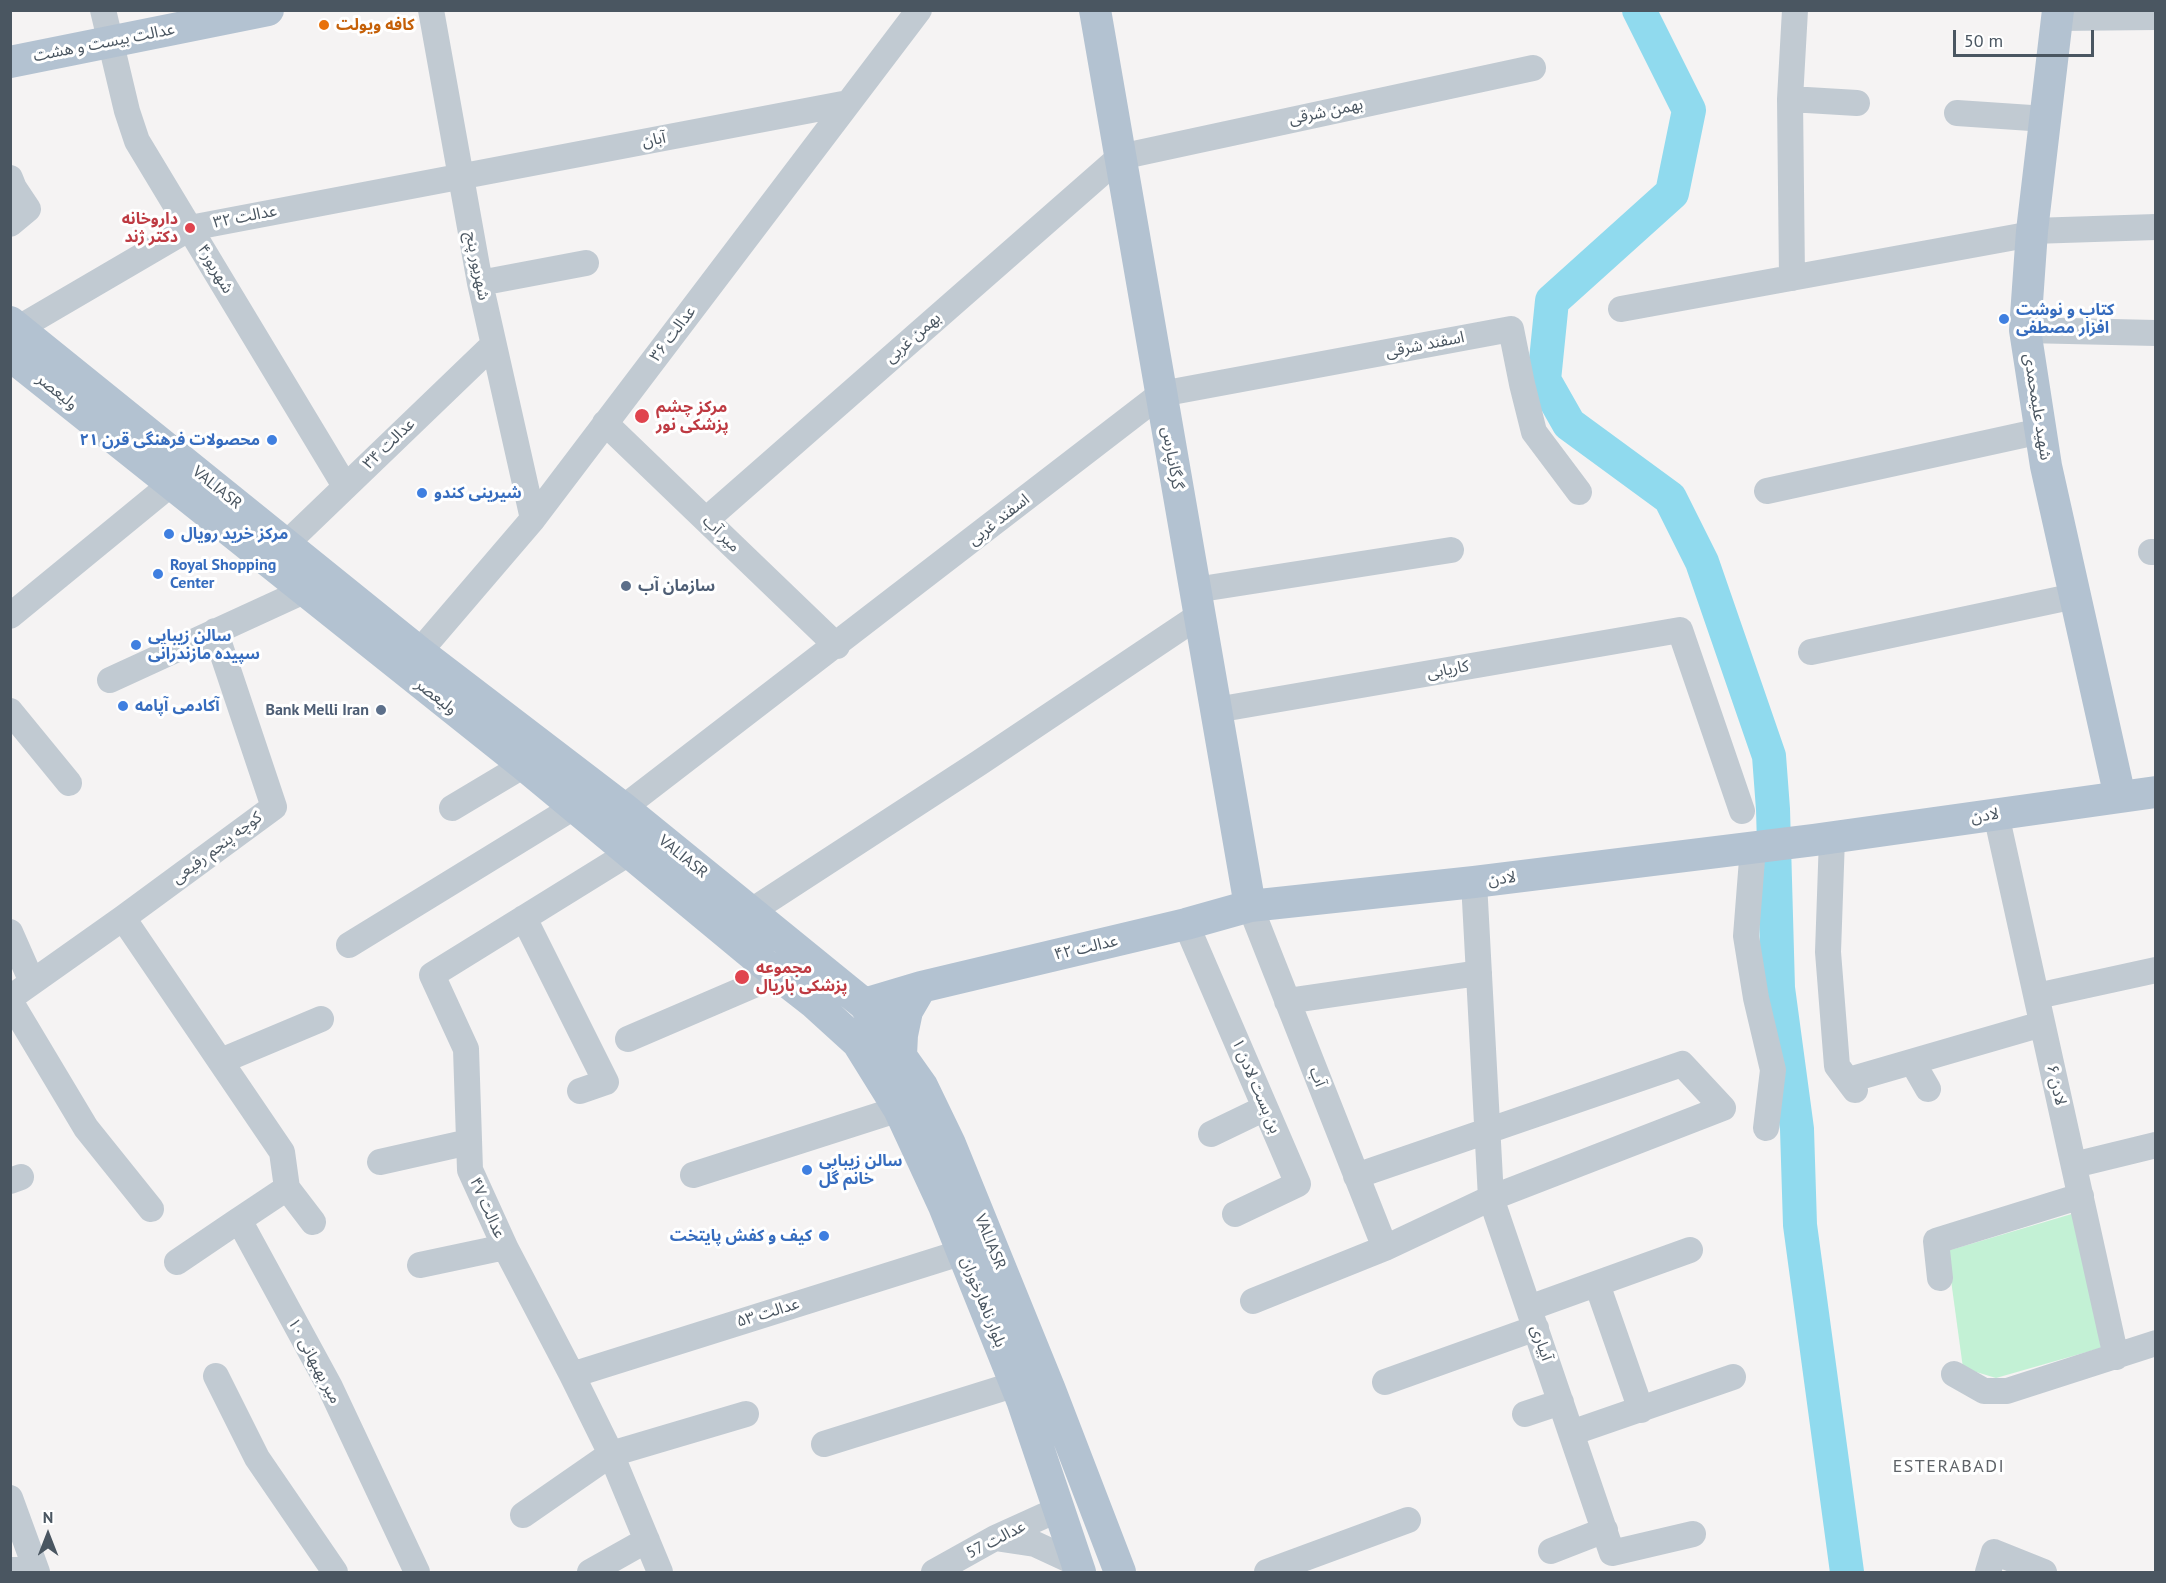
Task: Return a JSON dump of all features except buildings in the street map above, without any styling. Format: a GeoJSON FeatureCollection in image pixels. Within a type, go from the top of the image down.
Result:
{"type":"FeatureCollection","features":[{"type":"Feature","properties":{"kind":"main road","name":"عدالت بیست و هشت"},"geometry":{"type":"LineString","coordinates":[[10,62],[268,10]]}},
{"type":"Feature","properties":{"kind":"main road","name":"گرگانپارس"},"geometry":{"type":"LineString","coordinates":[[1095,10],[1250,906]]}},
{"type":"Feature","properties":{"kind":"main road","name":"شهید علیمحمدی"},"geometry":{"type":"LineString","coordinates":[[2058,14],[2032,232],[2025,330],[2046,466],[2120,796]]}},
{"type":"Feature","properties":{"kind":"main road","name":"ولیعصر"},"geometry":{"type":"LineString","coordinates":[[13,335],[171,484],[304,591],[411,661],[524,765],[777,975],[814,1003],[858,1043]]}},
{"type":"Feature","properties":{"kind":"main road","name":"VALIASR"},"geometry":{"type":"LineString","coordinates":[[13,335],[286,544],[411,661],[623,808],[864,1004],[922,1086],[950,1144],[1050,1390],[1120,1572]]}},
{"type":"Feature","properties":{"kind":"main road","name":"لادن"},"geometry":{"type":"LineString","coordinates":[[1250,906],[1474,882],[1823,839],[2156,792]]}},
{"type":"Feature","properties":{"kind":"main road","name":"عدالت ۴۲"},"geometry":{"type":"LineString","coordinates":[[864,1004],[921,987],[1186,924],[1250,906]]}},
{"type":"Feature","properties":{"kind":"main road"},"geometry":{"type":"LineString","coordinates":[[901,1056],[907,1011],[921,987]]}},
{"type":"Feature","properties":{"kind":"main road","name":"بلوار ناهارخوران"},"geometry":{"type":"LineString","coordinates":[[858,1043],[899,1108],[944,1206],[1016,1384],[1078,1568]]}},
{"type":"Feature","properties":{"kind":"main road"},"geometry":{"type":"LineString","coordinates":[[1059,1509],[1091,1497]]}},
{"type":"Feature","properties":{"kind":"street","name":"شهریور۴"},"geometry":{"type":"LineString","coordinates":[[103,10],[127,111],[137,141],[345,486]]}},
{"type":"Feature","properties":{"kind":"street","name":"شهریور پنج"},"geometry":{"type":"LineString","coordinates":[[430,10],[480,283],[533,519]]}},
{"type":"Feature","properties":{"kind":"street","name":"عدالت ۳۶"},"geometry":{"type":"LineString","coordinates":[[411,661],[533,519],[919,10]]}},
{"type":"Feature","properties":{"kind":"street"},"geometry":{"type":"LineString","coordinates":[[1792,278],[1790,99],[1795,10]]}},
{"type":"Feature","properties":{"kind":"street"},"geometry":{"type":"LineString","coordinates":[[2058,14],[2156,17]]}},
{"type":"Feature","properties":{"kind":"street","name":"بهمن شرقی"},"geometry":{"type":"LineString","coordinates":[[1120,157],[1533,68]]}},
{"type":"Feature","properties":{"kind":"street"},"geometry":{"type":"LineString","coordinates":[[1790,99],[1857,103]]}},
{"type":"Feature","properties":{"kind":"street","name":"آبان"},"geometry":{"type":"LineString","coordinates":[[460,177],[848,103]]}},
{"type":"Feature","properties":{"kind":"street"},"geometry":{"type":"LineString","coordinates":[[1957,113],[2046,119]]}},
{"type":"Feature","properties":{"kind":"street","name":"بهمن غربی"},"geometry":{"type":"LineString","coordinates":[[706,520],[1120,157]]}},
{"type":"Feature","properties":{"kind":"street","name":"عدالت ۳۲"},"geometry":{"type":"LineString","coordinates":[[13,335],[190,228],[460,177]]}},
{"type":"Feature","properties":{"kind":"street"},"geometry":{"type":"LineString","coordinates":[[10,178],[28,209],[10,224]]}},
{"type":"Feature","properties":{"kind":"street"},"geometry":{"type":"LineString","coordinates":[[1621,309],[2032,232],[2156,226]]}},
{"type":"Feature","properties":{"kind":"street"},"geometry":{"type":"LineString","coordinates":[[480,283],[586,263]]}},
{"type":"Feature","properties":{"kind":"street","name":"اسفند شرقی"},"geometry":{"type":"LineString","coordinates":[[1161,394],[1511,329],[1534,432],[1579,492]]}},
{"type":"Feature","properties":{"kind":"street"},"geometry":{"type":"LineString","coordinates":[[2025,330],[2156,333]]}},
{"type":"Feature","properties":{"kind":"street","name":"عدالت ۳۴"},"geometry":{"type":"LineString","coordinates":[[286,544],[493,345]]}},
{"type":"Feature","properties":{"kind":"street","name":"اسفند غربی"},"geometry":{"type":"LineString","coordinates":[[623,808],[837,646],[1161,394]]}},
{"type":"Feature","properties":{"kind":"street","name":"میر آب"},"geometry":{"type":"LineString","coordinates":[[605,423],[837,646]]}},
{"type":"Feature","properties":{"kind":"street"},"geometry":{"type":"LineString","coordinates":[[1767,491],[2041,431]]}},
{"type":"Feature","properties":{"kind":"street"},"geometry":{"type":"LineString","coordinates":[[10,616],[171,484]]}},
{"type":"Feature","properties":{"kind":"street"},"geometry":{"type":"LineString","coordinates":[[750,912],[979,763],[1197,603],[1451,550]]}},
{"type":"Feature","properties":{"kind":"street"},"geometry":{"type":"LineString","coordinates":[[110,680],[304,591]]}},
{"type":"Feature","properties":{"kind":"street"},"geometry":{"type":"LineString","coordinates":[[1811,652],[2075,596]]}},
{"type":"Feature","properties":{"kind":"street","name":"کاریابی"},"geometry":{"type":"LineString","coordinates":[[1216,710],[1680,630],[1742,811]]}},
{"type":"Feature","properties":{"kind":"street","name":"کوچه پنجم رفیعی"},"geometry":{"type":"LineString","coordinates":[[10,1000],[274,807],[214,632]]}},
{"type":"Feature","properties":{"kind":"street"},"geometry":{"type":"LineString","coordinates":[[10,711],[69,783]]}},
{"type":"Feature","properties":{"kind":"street"},"geometry":{"type":"LineString","coordinates":[[452,808],[524,765]]}},
{"type":"Feature","properties":{"kind":"street"},"geometry":{"type":"LineString","coordinates":[[349,945],[574,807]]}},
{"type":"Feature","properties":{"kind":"street","name":"۶ لادن"},"geometry":{"type":"LineString","coordinates":[[1996,814],[2081,1196],[2121,1355]]}},
{"type":"Feature","properties":{"kind":"street"},"geometry":{"type":"LineString","coordinates":[[1823,839],[1828,952],[1837,1066],[1852,1085],[1913,1063],[2042,1024]]}},
{"type":"Feature","properties":{"kind":"street"},"geometry":{"type":"LineString","coordinates":[[1753,847],[1746,936],[1756,998],[1773,1070],[1766,1128]]}},
{"type":"Feature","properties":{"kind":"street","name":"عدالت ۴۷"},"geometry":{"type":"LineString","coordinates":[[629,853],[432,975],[466,1049],[470,1170],[505,1247],[611,1454],[660,1572]]}},
{"type":"Feature","properties":{"kind":"street","name":"آبیاری"},"geometry":{"type":"LineString","coordinates":[[1474,882],[1491,1198],[1608,1541]]}},
{"type":"Feature","properties":{"kind":"street","name":"آب"},"geometry":{"type":"LineString","coordinates":[[1250,906],[1384,1248]]}},
{"type":"Feature","properties":{"kind":"street"},"geometry":{"type":"LineString","coordinates":[[123,918],[282,1152],[287,1188],[313,1222]]}},
{"type":"Feature","properties":{"kind":"street"},"geometry":{"type":"LineString","coordinates":[[524,918],[606,1082],[580,1091]]}},
{"type":"Feature","properties":{"kind":"street","name":"۱ بن بست لادن"},"geometry":{"type":"LineString","coordinates":[[1186,924],[1298,1184],[1235,1214]]}},
{"type":"Feature","properties":{"kind":"street"},"geometry":{"type":"LineString","coordinates":[[10,932],[32,982]]}},
{"type":"Feature","properties":{"kind":"street"},"geometry":{"type":"LineString","coordinates":[[2037,996],[2156,970]]}},
{"type":"Feature","properties":{"kind":"street"},"geometry":{"type":"LineString","coordinates":[[1287,1001],[1479,973]]}},
{"type":"Feature","properties":{"kind":"street"},"geometry":{"type":"LineString","coordinates":[[628,1040],[777,975]]}},
{"type":"Feature","properties":{"kind":"street"},"geometry":{"type":"LineString","coordinates":[[10,1000],[86,1128],[151,1209]]}},
{"type":"Feature","properties":{"kind":"street"},"geometry":{"type":"LineString","coordinates":[[220,1061],[321,1019]]}},
{"type":"Feature","properties":{"kind":"street"},"geometry":{"type":"LineString","coordinates":[[1913,1063],[1928,1089]]}},
{"type":"Feature","properties":{"kind":"street"},"geometry":{"type":"LineString","coordinates":[[1253,1301],[1384,1248],[1491,1198],[1723,1108],[1682,1064],[1356,1176]]}},
{"type":"Feature","properties":{"kind":"street"},"geometry":{"type":"LineString","coordinates":[[693,1175],[899,1108]]}},
{"type":"Feature","properties":{"kind":"street"},"geometry":{"type":"LineString","coordinates":[[1211,1134],[1265,1108]]}},
{"type":"Feature","properties":{"kind":"street"},"geometry":{"type":"LineString","coordinates":[[380,1162],[469,1142]]}},
{"type":"Feature","properties":{"kind":"street"},"geometry":{"type":"LineString","coordinates":[[2074,1165],[2156,1145]]}},
{"type":"Feature","properties":{"kind":"street"},"geometry":{"type":"LineString","coordinates":[[177,1262],[287,1188]]}},
{"type":"Feature","properties":{"kind":"street"},"geometry":{"type":"LineString","coordinates":[[1940,1278],[1936,1241],[2081,1196]]}},
{"type":"Feature","properties":{"kind":"street","name":"۱۰ میر بهبهانی"},"geometry":{"type":"LineString","coordinates":[[239,1220],[330,1387],[417,1572]]}},
{"type":"Feature","properties":{"kind":"street"},"geometry":{"type":"LineString","coordinates":[[420,1265],[505,1247]]}},
{"type":"Feature","properties":{"kind":"street"},"geometry":{"type":"LineString","coordinates":[[1384,1382],[1532,1318],[1597,1284],[1690,1250]]}},
{"type":"Feature","properties":{"kind":"street","name":"عدالت ۵۳"},"geometry":{"type":"LineString","coordinates":[[572,1375],[963,1252]]}},
{"type":"Feature","properties":{"kind":"street"},"geometry":{"type":"LineString","coordinates":[[1597,1284],[1641,1410]]}},
{"type":"Feature","properties":{"kind":"street"},"geometry":{"type":"LineString","coordinates":[[1954,1374],[1984,1391],[2007,1391],[2156,1343]]}},
{"type":"Feature","properties":{"kind":"street"},"geometry":{"type":"LineString","coordinates":[[216,1376],[257,1458],[335,1572]]}},
{"type":"Feature","properties":{"kind":"street"},"geometry":{"type":"LineString","coordinates":[[1571,1433],[1733,1377]]}},
{"type":"Feature","properties":{"kind":"street"},"geometry":{"type":"LineString","coordinates":[[824,1444],[1016,1384]]}},
{"type":"Feature","properties":{"kind":"street"},"geometry":{"type":"LineString","coordinates":[[1525,1414],[1561,1402]]}},
{"type":"Feature","properties":{"kind":"street"},"geometry":{"type":"LineString","coordinates":[[523,1515],[611,1454],[746,1414]]}},
{"type":"Feature","properties":{"kind":"street"},"geometry":{"type":"LineString","coordinates":[[10,1498],[36,1571],[10,1570]]}},
{"type":"Feature","properties":{"kind":"street","name":"عدالت 57"},"geometry":{"type":"LineString","coordinates":[[934,1572],[995,1538],[1059,1509]]}},
{"type":"Feature","properties":{"kind":"street"},"geometry":{"type":"LineString","coordinates":[[1267,1572],[1408,1520]]}},
{"type":"Feature","properties":{"kind":"street"},"geometry":{"type":"LineString","coordinates":[[1551,1551],[1608,1541],[1693,1533]]}},
{"type":"Feature","properties":{"kind":"street"},"geometry":{"type":"LineString","coordinates":[[995,1538],[1035,1544],[1078,1568]]}},
{"type":"Feature","properties":{"kind":"street"},"geometry":{"type":"LineString","coordinates":[[590,1572],[647,1540]]}},
{"type":"Feature","properties":{"kind":"street"},"geometry":{"type":"LineString","coordinates":[[1988,1572],[1994,1552],[2044,1572]]}},
{"type":"Feature","properties":{"kind":"green space"},"geometry":{"type":"Polygon","coordinates":[[[2075,1213],[2101,1348],[1996,1378],[1963,1368],[1947,1251],[2075,1213]]]}},
{"type":"Feature","properties":{"kind":"waterway"},"geometry":{"type":"LineString","coordinates":[[1639,10],[1689,110],[1672,193],[1552,301],[1544,380],[1569,424],[1670,498],[1702,562],[1769,756],[1773,809],[1778,988],[1797,1129],[1800,1225],[1847,1572]]}},
{"type":"Feature","properties":{"kind":"place","name":"کافه ویولت"},"geometry":{"type":"Point","coordinates":[324,25]}},
{"type":"Feature","properties":{"kind":"place","name":"داروخانه دکتر ژند"},"geometry":{"type":"Point","coordinates":[190,228]}},
{"type":"Feature","properties":{"kind":"place","name":"کتاب و نوشت افزار مصطفی"},"geometry":{"type":"Point","coordinates":[2004,319]}},
{"type":"Feature","properties":{"kind":"place","name":"مرکز چشم پزشکی نور"},"geometry":{"type":"Point","coordinates":[642,416]}},
{"type":"Feature","properties":{"kind":"place","name":"محصولات فرهنگی قرن ۲۱"},"geometry":{"type":"Point","coordinates":[272,440]}},
{"type":"Feature","properties":{"kind":"place","name":"شیرینی کندو"},"geometry":{"type":"Point","coordinates":[422,493]}},
{"type":"Feature","properties":{"kind":"place","name":"مرکز خرید رویال"},"geometry":{"type":"Point","coordinates":[169,534]}},
{"type":"Feature","properties":{"kind":"place","name":"Royal Shopping Center"},"geometry":{"type":"Point","coordinates":[158,574]}},
{"type":"Feature","properties":{"kind":"place","name":"سازمان آب"},"geometry":{"type":"Point","coordinates":[626,586]}},
{"type":"Feature","properties":{"kind":"place","name":"سالن زیبایی سپیده مازندرانی"},"geometry":{"type":"Point","coordinates":[136,645]}},
{"type":"Feature","properties":{"kind":"place","name":"آکادمی آپامه"},"geometry":{"type":"Point","coordinates":[123,706]}},
{"type":"Feature","properties":{"kind":"place","name":"Bank Melli Iran"},"geometry":{"type":"Point","coordinates":[381,710]}},
{"type":"Feature","properties":{"kind":"place","name":"مجموعه پزشکی باریال"},"geometry":{"type":"Point","coordinates":[742,977]}},
{"type":"Feature","properties":{"kind":"place","name":"سالن زیبایی خانم گل"},"geometry":{"type":"Point","coordinates":[807,1170]}},
{"type":"Feature","properties":{"kind":"place","name":"کیف و کفش پایتخت"},"geometry":{"type":"Point","coordinates":[824,1236]}},
{"type":"Feature","properties":{"kind":"district","name":"ESTERABADI"},"geometry":{"type":"Point","coordinates":[1949,1467]}}]}
